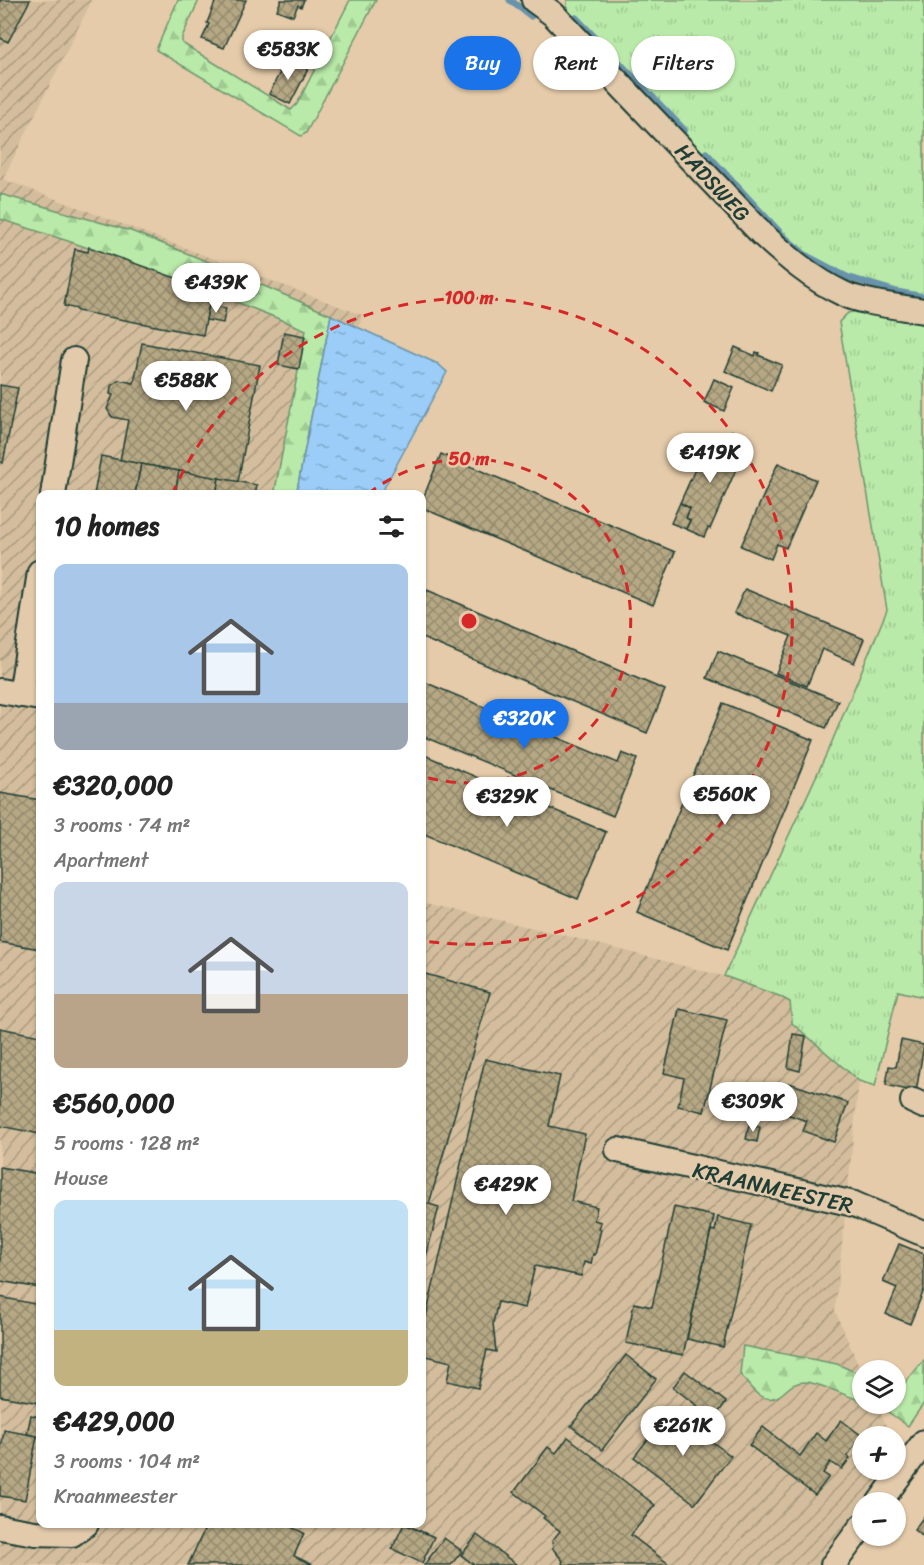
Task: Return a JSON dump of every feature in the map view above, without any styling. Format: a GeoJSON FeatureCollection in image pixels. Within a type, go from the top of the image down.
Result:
{"type":"FeatureCollection","features":[{"type":"Feature","properties":{"kind":"street","name":"HADSWEG"},"geometry":{"type":"LineString","coordinates":[[534,0],[554,14],[763,235],[794,264],[843,294],[890,306],[924,311]]}},
{"type":"Feature","properties":{"kind":"street"},"geometry":{"type":"LineString","coordinates":[[54,490],[74,360]]}},
{"type":"Feature","properties":{"kind":"street"},"geometry":{"type":"LineString","coordinates":[[20,695],[36,597]]}},
{"type":"Feature","properties":{"kind":"street","name":"KRAANMEESTER"},"geometry":{"type":"LineString","coordinates":[[618,1150],[854,1204],[924,1234]]}},
{"type":"Feature","properties":{"kind":"street"},"geometry":{"type":"LineString","coordinates":[[887,1492],[924,1442]]}},
{"type":"Feature","properties":{"kind":"street"},"geometry":{"type":"LineString","coordinates":[[0,1527],[35,1533],[72,1534],[80,1528]]}},
{"type":"Feature","properties":{"kind":"street"},"geometry":{"type":"LineString","coordinates":[[833,1565],[852,1539]]}},
{"type":"Feature","properties":{"kind":"shaded area"},"geometry":{"type":"Polygon","coordinates":[[[0,0],[92,0],[3,179],[362,315],[323,490],[36,490],[36,1528],[426,1528],[426,903],[563,935],[866,1013],[835,1311],[856,1360],[852,1360],[852,1414],[881,1414],[886,1426],[852,1426],[852,1480],[893,1480],[883,1492],[852,1492],[852,1528],[821,1565],[0,1565],[0,0]]]}},
{"type":"Feature","properties":{"kind":"green space"},"geometry":{"type":"Polygon","coordinates":[[[178,0],[199,0],[182,37],[182,43],[291,110],[297,104],[350,0],[376,0],[306,133],[301,136],[156,50],[178,0]]]}},
{"type":"Feature","properties":{"kind":"green space"},"geometry":{"type":"Polygon","coordinates":[[[567,0],[924,0],[924,299],[894,293],[832,273],[800,256],[642,90],[735,90],[735,36],[631,36],[631,78],[619,66],[619,36],[591,36],[567,11],[567,0]]]}},
{"type":"Feature","properties":{"kind":"green space"},"geometry":{"type":"Polygon","coordinates":[[[0,194],[131,231],[331,315],[297,490],[275,490],[306,330],[154,271],[0,219],[0,194]]]}},
{"type":"Feature","properties":{"kind":"green space"},"geometry":{"type":"Polygon","coordinates":[[[866,309],[924,325],[924,997],[898,991],[875,1086],[859,1081],[792,1023],[790,1002],[724,976],[831,744],[887,610],[839,322],[848,313],[866,309]]]}},
{"type":"Feature","properties":{"kind":"green space"},"geometry":{"type":"Polygon","coordinates":[[[743,1346],[837,1364],[852,1371],[852,1397],[825,1387],[800,1382],[792,1385],[777,1397],[765,1398],[755,1392],[740,1374],[743,1346]]]}},
{"type":"Feature","properties":{"kind":"green space"},"geometry":{"type":"Polygon","coordinates":[[[924,1360],[924,1403],[908,1426],[891,1414],[906,1414],[906,1382],[924,1360]]]}},
{"type":"Feature","properties":{"kind":"water"},"geometry":{"type":"Polygon","coordinates":[[[331,315],[438,364],[447,372],[383,490],[297,490],[331,315]]]}},
{"type":"Feature","properties":{"kind":"building"},"geometry":{"type":"Polygon","coordinates":[[[0,0],[30,0],[8,42],[0,38],[0,0]]]}},
{"type":"Feature","properties":{"kind":"building"},"geometry":{"type":"Polygon","coordinates":[[[216,0],[246,0],[224,48],[202,39],[216,0]]]}},
{"type":"Feature","properties":{"kind":"building"},"geometry":{"type":"Polygon","coordinates":[[[281,0],[304,0],[301,7],[298,5],[293,16],[277,10],[281,0]]]}},
{"type":"Feature","properties":{"kind":"building"},"geometry":{"type":"Polygon","coordinates":[[[287,58],[308,69],[290,104],[269,94],[287,58]]]}},
{"type":"Feature","properties":{"kind":"building"},"geometry":{"type":"Polygon","coordinates":[[[89,247],[212,291],[203,335],[77,311],[77,309],[64,306],[75,249],[88,252],[89,247]]]}},
{"type":"Feature","properties":{"kind":"building"},"geometry":{"type":"Polygon","coordinates":[[[209,305],[226,308],[223,323],[206,320],[209,305]]]}},
{"type":"Feature","properties":{"kind":"building"},"geometry":{"type":"Polygon","coordinates":[[[284,332],[305,336],[299,369],[278,365],[284,332]]]}},
{"type":"Feature","properties":{"kind":"building"},"geometry":{"type":"Polygon","coordinates":[[[142,343],[260,365],[238,482],[120,460],[128,420],[112,417],[107,409],[113,395],[110,394],[111,386],[119,380],[134,383],[142,343]]]}},
{"type":"Feature","properties":{"kind":"building"},"geometry":{"type":"Polygon","coordinates":[[[735,347],[755,356],[756,352],[759,353],[758,355],[782,365],[771,391],[725,371],[735,347]]]}},
{"type":"Feature","properties":{"kind":"building"},"geometry":{"type":"Polygon","coordinates":[[[714,379],[734,388],[724,411],[704,402],[714,379]]]}},
{"type":"Feature","properties":{"kind":"building"},"geometry":{"type":"Polygon","coordinates":[[[0,385],[18,388],[3,463],[0,462],[0,385]]]}},
{"type":"Feature","properties":{"kind":"building"},"geometry":{"type":"Polygon","coordinates":[[[710,436],[744,451],[710,529],[708,528],[704,537],[686,529],[690,520],[686,518],[690,508],[680,503],[710,436]]]}},
{"type":"Feature","properties":{"kind":"building"},"geometry":{"type":"Polygon","coordinates":[[[441,454],[675,552],[653,605],[426,510],[426,491],[441,454]]]}},
{"type":"Feature","properties":{"kind":"building"},"geometry":{"type":"Polygon","coordinates":[[[101,456],[141,464],[136,490],[95,490],[101,456]]]}},
{"type":"Feature","properties":{"kind":"building"},"geometry":{"type":"Polygon","coordinates":[[[778,463],[816,480],[786,548],[777,544],[771,559],[741,546],[778,463]]]}},
{"type":"Feature","properties":{"kind":"building"},"geometry":{"type":"Polygon","coordinates":[[[141,464],[179,471],[176,490],[136,490],[141,464]]]}},
{"type":"Feature","properties":{"kind":"building"},"geometry":{"type":"Polygon","coordinates":[[[179,471],[219,478],[217,490],[176,490],[179,471]]]}},
{"type":"Feature","properties":{"kind":"building"},"geometry":{"type":"Polygon","coordinates":[[[219,478],[257,485],[256,490],[217,490],[219,478]]]}},
{"type":"Feature","properties":{"kind":"building"},"geometry":{"type":"Polygon","coordinates":[[[680,503],[690,508],[686,518],[690,520],[686,529],[671,523],[680,503]]]}},
{"type":"Feature","properties":{"kind":"building"},"geometry":{"type":"Polygon","coordinates":[[[745,589],[864,639],[854,663],[822,649],[807,686],[776,673],[791,636],[734,613],[745,589]]]}},
{"type":"Feature","properties":{"kind":"building"},"geometry":{"type":"Polygon","coordinates":[[[427,590],[665,690],[647,733],[426,640],[427,590]]]}},
{"type":"Feature","properties":{"kind":"building"},"geometry":{"type":"Polygon","coordinates":[[[718,651],[838,701],[826,728],[707,678],[718,651]]]}},
{"type":"Feature","properties":{"kind":"building"},"geometry":{"type":"Polygon","coordinates":[[[426,683],[618,763],[622,753],[637,759],[613,816],[426,738],[426,683]]]}},
{"type":"Feature","properties":{"kind":"building"},"geometry":{"type":"Polygon","coordinates":[[[723,703],[813,740],[727,950],[637,912],[723,703]]]}},
{"type":"Feature","properties":{"kind":"building"},"geometry":{"type":"Polygon","coordinates":[[[426,756],[606,832],[578,899],[426,835],[426,756]]]}},
{"type":"Feature","properties":{"kind":"building"},"geometry":{"type":"Polygon","coordinates":[[[0,793],[36,799],[36,948],[0,942],[0,793]]]}},
{"type":"Feature","properties":{"kind":"building"},"geometry":{"type":"Polygon","coordinates":[[[426,974],[490,992],[429,1204],[426,1203],[426,974]]]}},
{"type":"Feature","properties":{"kind":"building"},"geometry":{"type":"Polygon","coordinates":[[[679,1009],[727,1020],[704,1112],[678,1106],[684,1078],[664,1073],[679,1009]]]}},
{"type":"Feature","properties":{"kind":"building"},"geometry":{"type":"Polygon","coordinates":[[[0,1028],[36,1035],[36,1133],[0,1126],[0,1028]]]}},
{"type":"Feature","properties":{"kind":"building"},"geometry":{"type":"Polygon","coordinates":[[[793,1034],[806,1036],[800,1071],[788,1068],[793,1034]]]}},
{"type":"Feature","properties":{"kind":"building"},"geometry":{"type":"Polygon","coordinates":[[[901,1040],[924,1045],[916,1092],[886,1085],[889,1066],[896,1067],[901,1040]]]}},
{"type":"Feature","properties":{"kind":"building"},"geometry":{"type":"Polygon","coordinates":[[[485,1059],[560,1076],[549,1126],[585,1134],[571,1201],[597,1207],[594,1220],[601,1222],[599,1229],[601,1229],[591,1264],[584,1262],[581,1276],[535,1266],[525,1308],[498,1302],[493,1323],[496,1352],[487,1350],[478,1388],[447,1381],[451,1362],[426,1356],[426,1317],[485,1059]]]}},
{"type":"Feature","properties":{"kind":"building"},"geometry":{"type":"Polygon","coordinates":[[[789,1083],[848,1103],[834,1142],[803,1131],[807,1121],[780,1112],[789,1083]]]}},
{"type":"Feature","properties":{"kind":"building"},"geometry":{"type":"Polygon","coordinates":[[[749,1125],[760,1127],[757,1142],[746,1139],[749,1125]]]}},
{"type":"Feature","properties":{"kind":"building"},"geometry":{"type":"Polygon","coordinates":[[[0,1167],[36,1173],[36,1287],[0,1281],[0,1167]]]}},
{"type":"Feature","properties":{"kind":"building"},"geometry":{"type":"Polygon","coordinates":[[[426,1203],[439,1207],[426,1257],[426,1203]]]}},
{"type":"Feature","properties":{"kind":"building"},"geometry":{"type":"Polygon","coordinates":[[[674,1207],[714,1216],[683,1355],[626,1343],[634,1303],[652,1307],[674,1207]]]}},
{"type":"Feature","properties":{"kind":"building"},"geometry":{"type":"Polygon","coordinates":[[[718,1217],[751,1225],[723,1347],[687,1339],[711,1230],[715,1231],[718,1217]]]}},
{"type":"Feature","properties":{"kind":"building"},"geometry":{"type":"Polygon","coordinates":[[[899,1244],[924,1254],[924,1290],[910,1324],[886,1314],[897,1288],[883,1282],[899,1244]]]}},
{"type":"Feature","properties":{"kind":"building"},"geometry":{"type":"Polygon","coordinates":[[[0,1297],[36,1304],[36,1402],[0,1396],[0,1297]]]}},
{"type":"Feature","properties":{"kind":"building"},"geometry":{"type":"Polygon","coordinates":[[[626,1355],[656,1379],[602,1450],[571,1426],[626,1355]]]}},
{"type":"Feature","properties":{"kind":"building"},"geometry":{"type":"Polygon","coordinates":[[[685,1371],[726,1402],[714,1419],[673,1387],[685,1371]]]}},
{"type":"Feature","properties":{"kind":"building"},"geometry":{"type":"Polygon","coordinates":[[[670,1410],[731,1456],[695,1504],[634,1457],[670,1410]]]}},
{"type":"Feature","properties":{"kind":"building"},"geometry":{"type":"Polygon","coordinates":[[[31,1415],[36,1416],[36,1436],[27,1434],[31,1415]]]}},
{"type":"Feature","properties":{"kind":"building"},"geometry":{"type":"Polygon","coordinates":[[[841,1420],[852,1428],[852,1449],[847,1456],[850,1458],[842,1469],[830,1462],[823,1473],[829,1477],[815,1495],[749,1445],[763,1427],[800,1456],[816,1433],[826,1441],[841,1420]]]}},
{"type":"Feature","properties":{"kind":"building"},"geometry":{"type":"Polygon","coordinates":[[[4,1430],[36,1436],[25,1500],[0,1496],[0,1455],[4,1430]]]}},
{"type":"Feature","properties":{"kind":"building"},"geometry":{"type":"Polygon","coordinates":[[[568,1437],[655,1505],[631,1535],[670,1565],[564,1565],[562,1563],[563,1561],[553,1549],[552,1541],[560,1531],[514,1492],[548,1447],[556,1453],[568,1437]]]}},
{"type":"Feature","properties":{"kind":"building"},"geometry":{"type":"Polygon","coordinates":[[[924,1516],[924,1537],[914,1530],[924,1516]]]}},
{"type":"Feature","properties":{"kind":"building"},"geometry":{"type":"Polygon","coordinates":[[[205,1528],[293,1528],[304,1533],[294,1556],[313,1565],[188,1565],[205,1528]]]}},
{"type":"Feature","properties":{"kind":"building"},"geometry":{"type":"Polygon","coordinates":[[[402,1528],[413,1528],[434,1537],[422,1563],[392,1549],[402,1528]]]}},
{"type":"Feature","properties":{"kind":"building"},"geometry":{"type":"Polygon","coordinates":[[[477,1535],[517,1565],[474,1565],[461,1555],[477,1535]]]}},
{"type":"Feature","properties":{"kind":"building"},"geometry":{"type":"Polygon","coordinates":[[[444,1538],[462,1551],[451,1565],[424,1565],[444,1538]]]}},
{"type":"Feature","properties":{"kind":"waterway"},"geometry":{"type":"LineString","coordinates":[[510,0],[531,16]]}},
{"type":"Feature","properties":{"kind":"waterway"},"geometry":{"type":"LineString","coordinates":[[576,18],[684,130]]}},
{"type":"Feature","properties":{"kind":"waterway"},"geometry":{"type":"LineString","coordinates":[[706,153],[783,236],[805,255],[847,277],[897,292],[924,297]]}}]}
